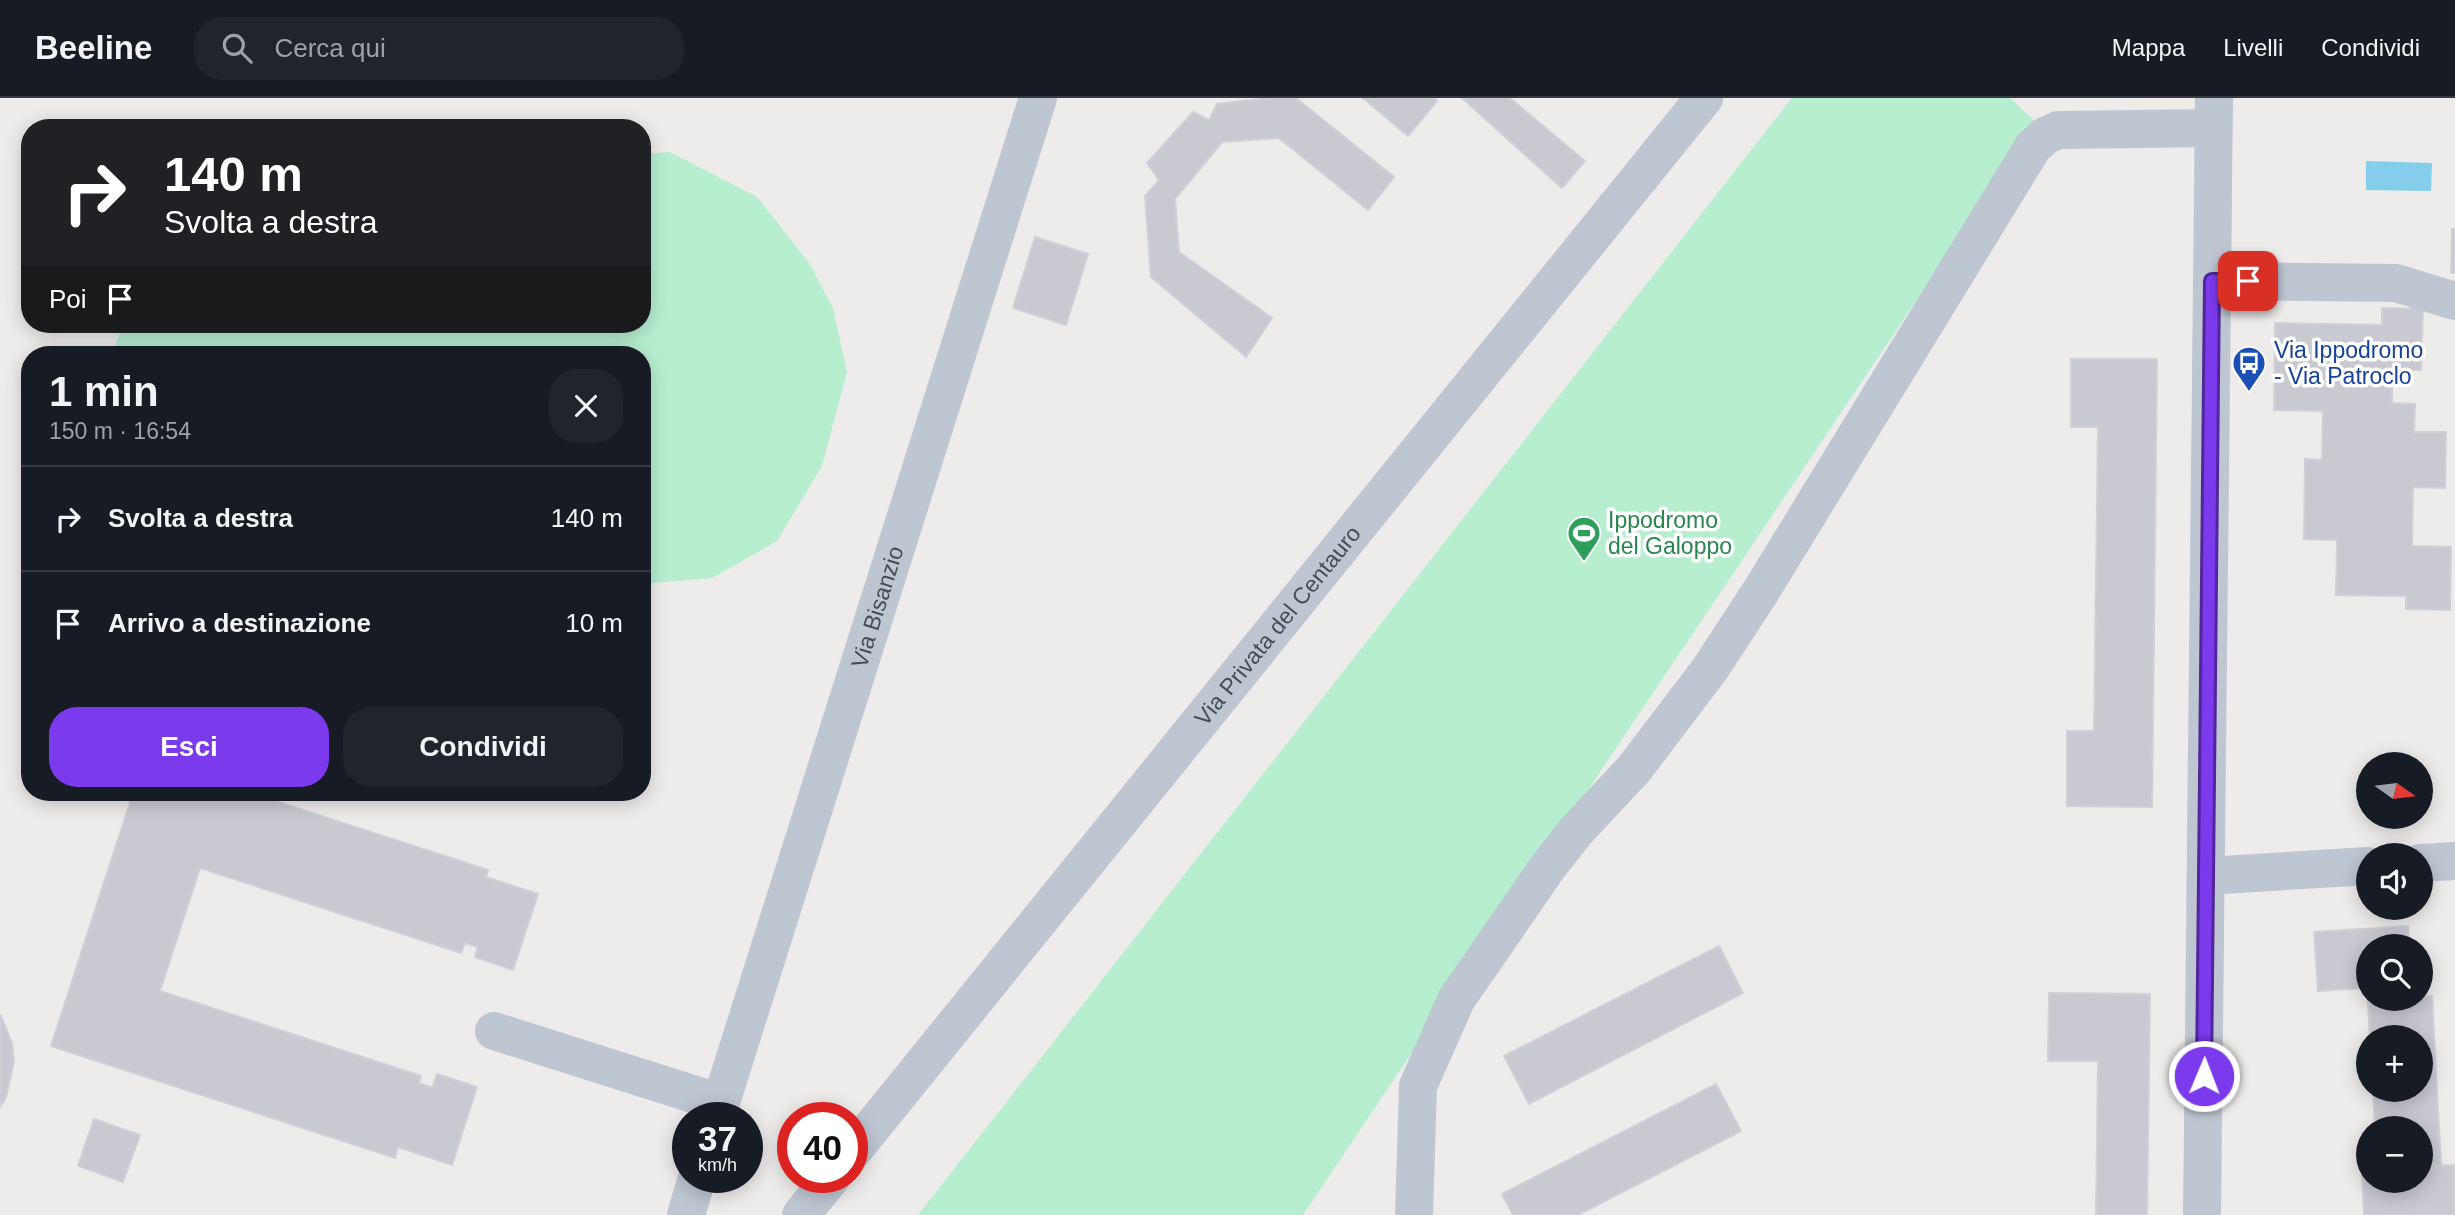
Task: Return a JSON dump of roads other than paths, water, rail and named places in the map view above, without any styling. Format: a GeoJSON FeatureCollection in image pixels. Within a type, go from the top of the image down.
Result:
{"type":"FeatureCollection","features":[{"type":"Feature","properties":{"kind":"street","name":"Via Bisanzio"},"geometry":{"type":"LineString","coordinates":[[722,1102],[1038,98]]}},
{"type":"Feature","properties":{"kind":"street","name":"Via Privata del Centauro"},"geometry":{"type":"LineString","coordinates":[[868,1132],[1704,98]]}},
{"type":"Feature","properties":{"kind":"street"},"geometry":{"type":"LineString","coordinates":[[1414,1215],[1418,1086],[1456,1000],[1547,868],[1576,831],[1634,769],[1710,668],[1761,591],[2033,147],[2045,136],[2058,130],[2213,113],[2202,1215]]}},
{"type":"Feature","properties":{"kind":"street"},"geometry":{"type":"LineString","coordinates":[[2212,281],[2396,283],[2455,301]]}},
{"type":"Feature","properties":{"kind":"street"},"geometry":{"type":"LineString","coordinates":[[2433,862],[2455,861]]}},
{"type":"Feature","properties":{"kind":"street"},"geometry":{"type":"LineString","coordinates":[[2206,876],[2356,867]]}},
{"type":"Feature","properties":{"kind":"street"},"geometry":{"type":"LineString","coordinates":[[494,1031],[694,1102]]}},
{"type":"Feature","properties":{"kind":"street"},"geometry":{"type":"LineString","coordinates":[[686,1215],[693,1193]]}},
{"type":"Feature","properties":{"kind":"street"},"geometry":{"type":"LineString","coordinates":[[801,1215],[819,1193]]}},
{"type":"Feature","properties":{"kind":"water"},"geometry":{"type":"Polygon","coordinates":[[[2366,161],[2432,163],[2431,191],[2366,190],[2366,161]]]}},
{"type":"Feature","properties":{"kind":"place","name":"Via Ippodromo - Via Patroclo"},"geometry":{"type":"Point","coordinates":[2249,393]}},
{"type":"Feature","properties":{"kind":"place","name":"Ippodromo del Galoppo"},"geometry":{"type":"Point","coordinates":[1584,563]}}]}
